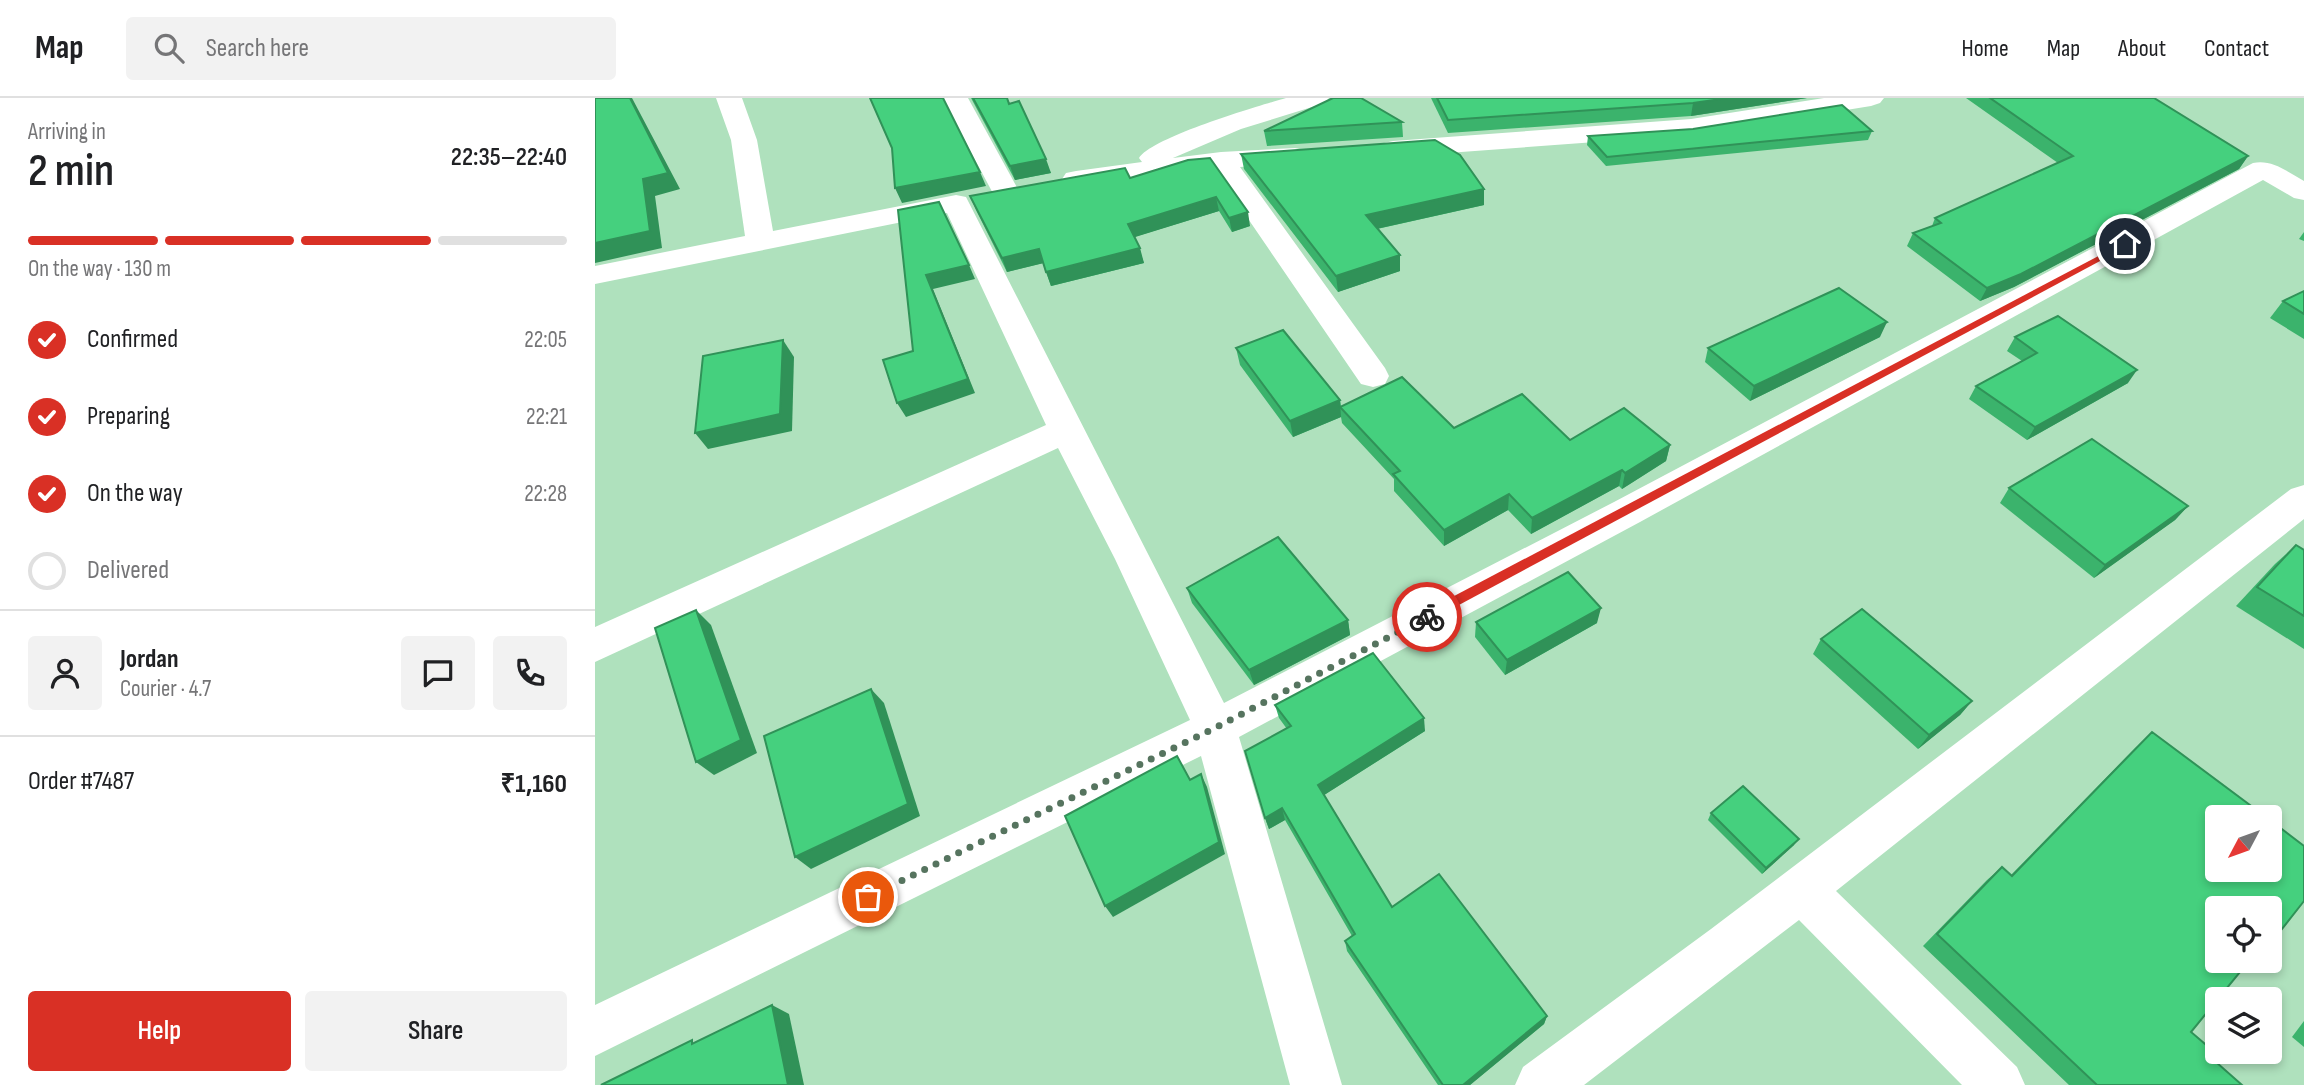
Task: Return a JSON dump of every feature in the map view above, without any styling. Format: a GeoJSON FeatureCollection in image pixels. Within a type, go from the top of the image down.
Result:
{"type":"FeatureCollection","features":[{"type":"Feature","properties":{"kind":"street"},"geometry":{"type":"LineString","coordinates":[[729,98],[744,140],[761,243]]}},
{"type":"Feature","properties":{"kind":"street"},"geometry":{"type":"LineString","coordinates":[[955,98],[1006,193]]}},
{"type":"Feature","properties":{"kind":"street"},"geometry":{"type":"LineString","coordinates":[[1125,172],[1224,125],[1265,110],[1316,98]]}},
{"type":"Feature","properties":{"kind":"street"},"geometry":{"type":"LineString","coordinates":[[1375,150],[1691,127],[1871,98]]}},
{"type":"Feature","properties":{"kind":"street"},"geometry":{"type":"LineString","coordinates":[[595,275],[1125,172],[1221,160],[1321,154]]}},
{"type":"Feature","properties":{"kind":"street"},"geometry":{"type":"LineString","coordinates":[[1221,160],[1373,376]]}},
{"type":"Feature","properties":{"kind":"street"},"geometry":{"type":"LineString","coordinates":[[595,1031],[1215,728],[1699,474],[2252,162],[2304,192]]}},
{"type":"Feature","properties":{"kind":"street"},"geometry":{"type":"LineString","coordinates":[[956,203],[1066,430],[1134,559],[1215,728],[1316,1085]]}},
{"type":"Feature","properties":{"kind":"street"},"geometry":{"type":"LineString","coordinates":[[595,645],[1066,430]]}},
{"type":"Feature","properties":{"kind":"street"},"geometry":{"type":"LineString","coordinates":[[1541,1085],[1801,888],[2304,499]]}},
{"type":"Feature","properties":{"kind":"street"},"geometry":{"type":"LineString","coordinates":[[1801,888],[1999,1085]]}},
{"type":"Feature","properties":{"kind":"building"},"geometry":{"type":"Polygon","coordinates":[[[595,98],[630,98],[668,173],[643,179],[650,231],[595,243],[595,98]]]}},
{"type":"Feature","properties":{"kind":"building"},"geometry":{"type":"Polygon","coordinates":[[[870,98],[943,98],[980,172],[895,188],[892,148],[870,98]]]}},
{"type":"Feature","properties":{"kind":"building"},"geometry":{"type":"Polygon","coordinates":[[[973,98],[1007,98],[1009,104],[1019,101],[1046,159],[1010,166],[973,98]]]}},
{"type":"Feature","properties":{"kind":"building"},"geometry":{"type":"Polygon","coordinates":[[[1333,98],[1361,98],[1402,122],[1264,131],[1333,98]]]}},
{"type":"Feature","properties":{"kind":"building"},"geometry":{"type":"Polygon","coordinates":[[[1437,98],[1728,98],[1693,103],[1448,120],[1437,98]]]}},
{"type":"Feature","properties":{"kind":"building"},"geometry":{"type":"Polygon","coordinates":[[[1990,98],[2154,98],[2248,156],[2021,274],[1987,288],[1913,233],[1941,223],[1935,218],[2073,156],[1990,98]]]}},
{"type":"Feature","properties":{"kind":"building"},"geometry":{"type":"Polygon","coordinates":[[[1842,105],[1872,131],[1607,157],[1588,136],[1693,129],[1842,105]]]}},
{"type":"Feature","properties":{"kind":"building"},"geometry":{"type":"Polygon","coordinates":[[[1435,140],[1460,155],[1484,189],[1366,215],[1400,255],[1336,276],[1241,154],[1435,140]]]}},
{"type":"Feature","properties":{"kind":"building"},"geometry":{"type":"Polygon","coordinates":[[[1210,158],[1248,212],[1229,218],[1216,197],[1128,224],[1140,248],[1046,272],[1039,249],[1002,258],[970,196],[1125,168],[1130,178],[1188,160],[1210,158]]]}},
{"type":"Feature","properties":{"kind":"building"},"geometry":{"type":"Polygon","coordinates":[[[939,202],[969,265],[926,275],[968,379],[897,403],[883,360],[913,351],[898,210],[939,202]]]}},
{"type":"Feature","properties":{"kind":"building"},"geometry":{"type":"Polygon","coordinates":[[[1839,288],[1887,322],[1754,386],[1708,348],[1839,288]]]}},
{"type":"Feature","properties":{"kind":"building"},"geometry":{"type":"Polygon","coordinates":[[[2304,291],[2304,314],[2283,301],[2304,291]]]}},
{"type":"Feature","properties":{"kind":"building"},"geometry":{"type":"Polygon","coordinates":[[[2058,316],[2137,370],[2035,427],[1976,386],[2037,353],[2015,337],[2058,316]]]}},
{"type":"Feature","properties":{"kind":"building"},"geometry":{"type":"Polygon","coordinates":[[[1283,330],[1340,400],[1290,421],[1236,348],[1283,330]]]}},
{"type":"Feature","properties":{"kind":"building"},"geometry":{"type":"Polygon","coordinates":[[[783,340],[780,414],[695,433],[703,356],[783,340]]]}},
{"type":"Feature","properties":{"kind":"building"},"geometry":{"type":"Polygon","coordinates":[[[1402,377],[1454,428],[1522,394],[1570,440],[1624,408],[1670,445],[1625,473],[1622,470],[1532,518],[1509,494],[1444,530],[1393,474],[1400,471],[1340,407],[1402,377]]]}},
{"type":"Feature","properties":{"kind":"building"},"geometry":{"type":"Polygon","coordinates":[[[2092,439],[2188,506],[2105,565],[2009,488],[2092,439]]]}},
{"type":"Feature","properties":{"kind":"building"},"geometry":{"type":"Polygon","coordinates":[[[1278,537],[1348,620],[1249,670],[1187,588],[1278,537]]]}},
{"type":"Feature","properties":{"kind":"building"},"geometry":{"type":"Polygon","coordinates":[[[2296,545],[2304,550],[2304,616],[2257,587],[2296,545]]]}},
{"type":"Feature","properties":{"kind":"building"},"geometry":{"type":"Polygon","coordinates":[[[1568,572],[1601,608],[1507,660],[1476,622],[1568,572]]]}},
{"type":"Feature","properties":{"kind":"building"},"geometry":{"type":"Polygon","coordinates":[[[1862,609],[1972,701],[1929,735],[1821,639],[1862,609]]]}},
{"type":"Feature","properties":{"kind":"building"},"geometry":{"type":"Polygon","coordinates":[[[696,610],[741,740],[696,762],[655,628],[696,610]]]}},
{"type":"Feature","properties":{"kind":"building"},"geometry":{"type":"Polygon","coordinates":[[[1373,653],[1424,718],[1318,785],[1392,907],[1439,874],[1547,1016],[1463,1085],[1443,1085],[1345,941],[1355,934],[1282,808],[1265,818],[1245,751],[1291,726],[1275,705],[1373,653]]]}},
{"type":"Feature","properties":{"kind":"building"},"geometry":{"type":"Polygon","coordinates":[[[871,689],[908,804],[795,857],[764,736],[871,689]]]}},
{"type":"Feature","properties":{"kind":"building"},"geometry":{"type":"Polygon","coordinates":[[[2152,732],[2250,805],[2205,805],[2205,882],[2282,882],[2282,829],[2304,846],[2304,901],[2282,929],[2282,896],[2205,896],[2205,973],[2239,973],[2228,987],[2205,987],[2205,1015],[2191,1032],[2205,1044],[2205,1064],[2218,1064],[2242,1085],[2097,1085],[1937,934],[2002,867],[2012,876],[2152,732]]]}},
{"type":"Feature","properties":{"kind":"building"},"geometry":{"type":"Polygon","coordinates":[[[1177,756],[1190,780],[1201,774],[1219,842],[1105,906],[1065,816],[1177,756]]]}},
{"type":"Feature","properties":{"kind":"building"},"geometry":{"type":"Polygon","coordinates":[[[1743,786],[1799,839],[1766,868],[1711,813],[1743,786]]]}},
{"type":"Feature","properties":{"kind":"building"},"geometry":{"type":"Polygon","coordinates":[[[772,1005],[788,1085],[601,1085],[692,1040],[692,1044],[772,1005]]]}},
{"type":"Feature","properties":{"kind":"way so far"},"geometry":{"type":"LineString","coordinates":[[868,897],[1215,728],[1427,617]]}},
{"type":"Feature","properties":{"kind":"route"},"geometry":{"type":"LineString","coordinates":[[1427,617],[1963,333],[2125,244]]}}]}
